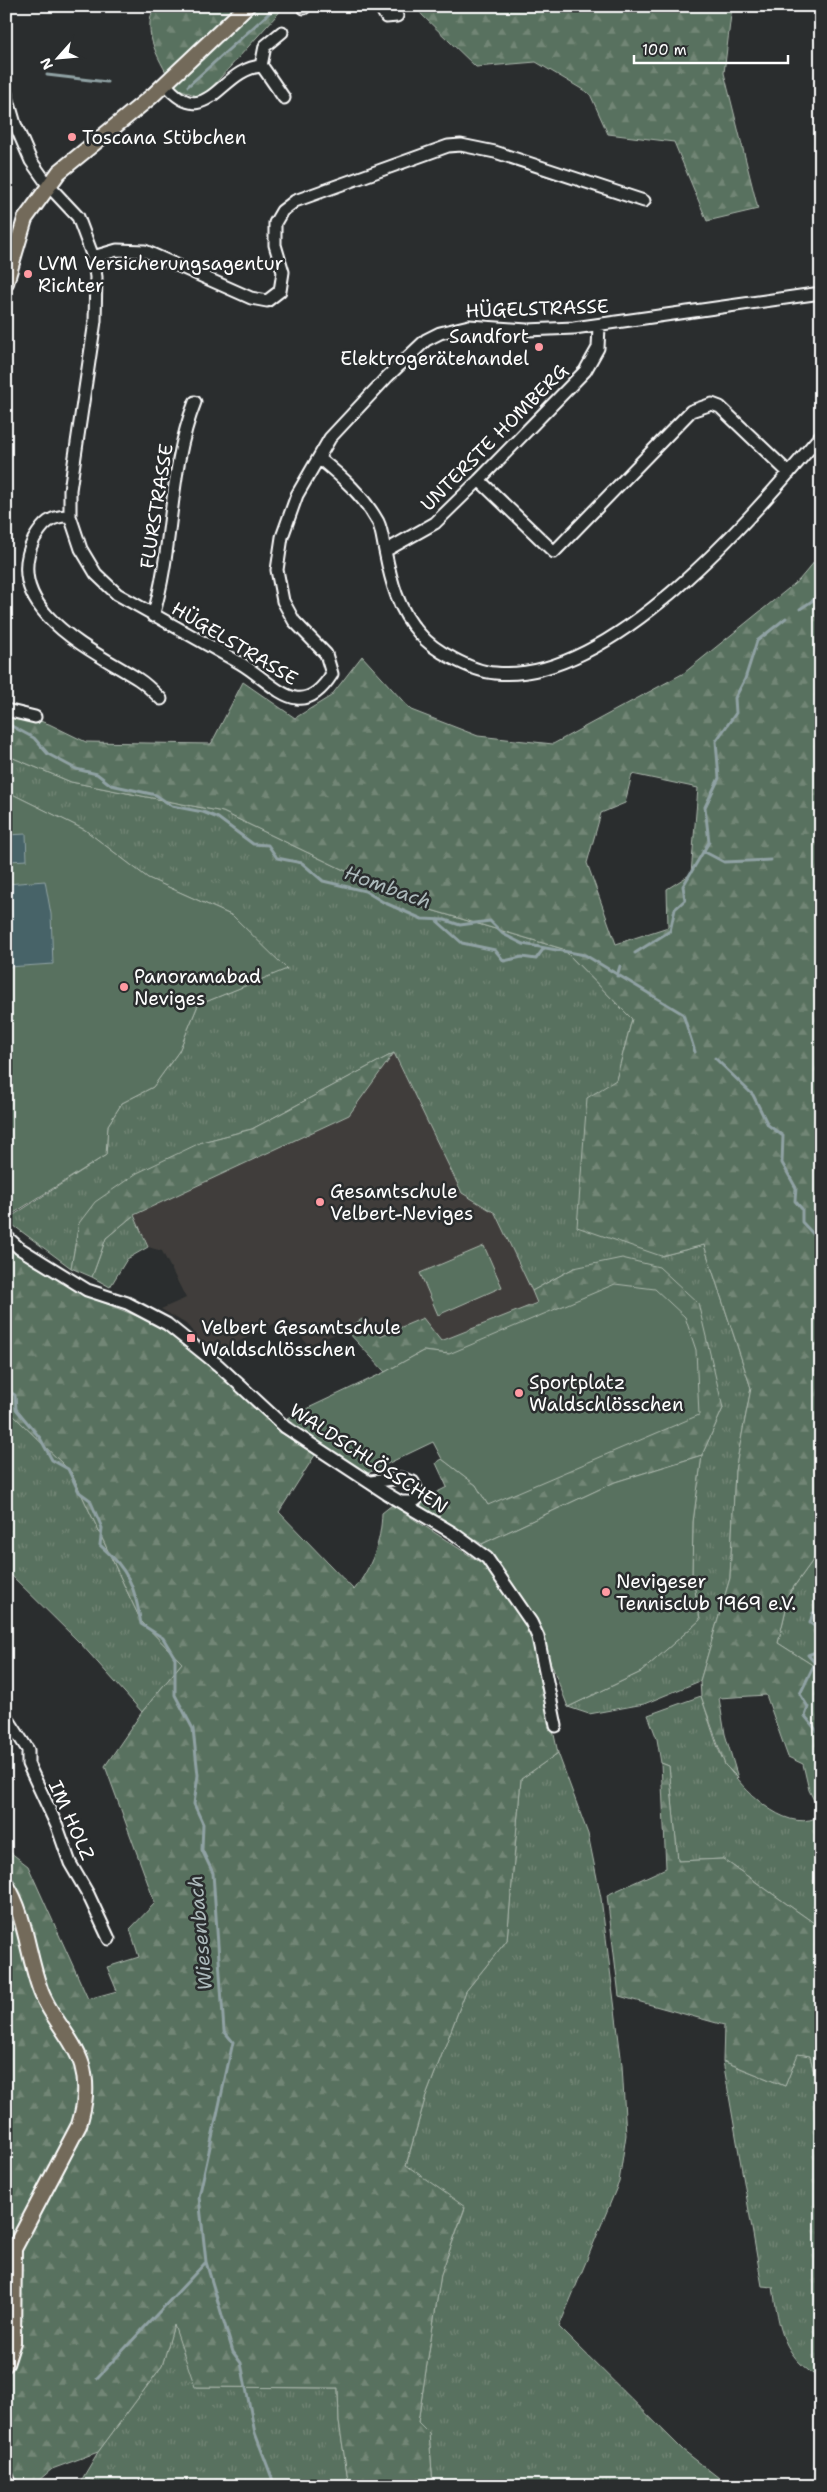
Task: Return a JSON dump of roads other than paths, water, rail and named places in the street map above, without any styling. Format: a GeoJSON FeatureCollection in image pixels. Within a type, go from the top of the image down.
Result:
{"type":"FeatureCollection","features":[{"type":"Feature","properties":{"kind":"main road"},"geometry":{"type":"LineString","coordinates":[[6,283],[25,219],[48,185],[74,159],[165,84],[247,6]]}},
{"type":"Feature","properties":{"kind":"main road"},"geometry":{"type":"LineString","coordinates":[[6,1884],[15,1898],[22,1916],[40,1989],[82,2065],[86,2087],[85,2106],[79,2125],[14,2249],[12,2265],[13,2342],[6,2364]]}},
{"type":"Feature","properties":{"kind":"main road"},"geometry":{"type":"LineString","coordinates":[[6,2478],[10,2486]]}},
{"type":"Feature","properties":{"kind":"street"},"geometry":{"type":"LineString","coordinates":[[380,6],[386,17],[397,16]]}},
{"type":"Feature","properties":{"kind":"street"},"geometry":{"type":"LineString","coordinates":[[282,32],[265,46],[261,66],[284,98]]}},
{"type":"Feature","properties":{"kind":"street"},"geometry":{"type":"LineString","coordinates":[[165,84],[174,94],[186,102],[202,102],[249,67],[261,66]]}},
{"type":"Feature","properties":{"kind":"street","name":"HÜGELSTRASSE"},"geometry":{"type":"LineString","coordinates":[[6,93],[15,124],[31,161],[48,185],[78,217],[94,257],[96,276],[94,321],[70,490],[70,516],[81,549],[96,574],[117,594],[153,616],[258,673],[278,692],[294,700],[308,698],[319,691],[332,674],[326,654],[291,614],[283,601],[277,570],[282,537],[297,495],[330,438],[388,376],[426,340],[440,333],[468,326],[527,330],[599,326],[821,293]]}},
{"type":"Feature","properties":{"kind":"street"},"geometry":{"type":"LineString","coordinates":[[94,257],[117,250],[146,251],[251,298],[267,301],[280,291],[283,272],[274,245],[275,223],[282,211],[295,201],[448,146],[461,145],[512,157],[644,201]]}},
{"type":"Feature","properties":{"kind":"street","name":"UNTERSTE HOMBERG"},"geometry":{"type":"LineString","coordinates":[[385,551],[435,523],[585,371],[598,348],[599,326]]}},
{"type":"Feature","properties":{"kind":"street","name":"FLURSTRASSE"},"geometry":{"type":"LineString","coordinates":[[153,616],[162,587],[176,472],[189,418],[196,402]]}},
{"type":"Feature","properties":{"kind":"street"},"geometry":{"type":"LineString","coordinates":[[479,480],[554,552],[670,430],[691,411],[705,405],[712,404],[720,407],[789,473]]}},
{"type":"Feature","properties":{"kind":"street"},"geometry":{"type":"LineString","coordinates":[[319,458],[355,489],[379,523],[392,585],[406,616],[420,635],[438,650],[465,665],[494,674],[536,671],[577,656],[611,638],[646,613],[703,567],[821,435]]}},
{"type":"Feature","properties":{"kind":"street"},"geometry":{"type":"LineString","coordinates":[[70,516],[63,516],[44,523],[26,551],[22,575],[26,594],[62,634],[140,680],[161,699]]}},
{"type":"Feature","properties":{"kind":"street"},"geometry":{"type":"LineString","coordinates":[[6,710],[36,717]]}},
{"type":"Feature","properties":{"kind":"street","name":"WALDSCHLÖSSCHEN"},"geometry":{"type":"LineString","coordinates":[[6,1236],[19,1248],[87,1290],[127,1303],[167,1324],[218,1365],[284,1427],[399,1501],[453,1533],[487,1558],[532,1622],[538,1637],[556,1726]]}},
{"type":"Feature","properties":{"kind":"street"},"geometry":{"type":"LineString","coordinates":[[371,1482],[400,1478],[413,1482],[418,1492],[417,1499],[413,1502],[399,1501]]}},
{"type":"Feature","properties":{"kind":"street","name":"IM HOLZ"},"geometry":{"type":"LineString","coordinates":[[6,1716],[28,1750],[28,1764],[57,1826],[70,1863],[88,1894],[109,1940]]}},
{"type":"Feature","properties":{"kind":"water"},"geometry":{"type":"Polygon","coordinates":[[[26,834],[27,860],[9,861],[7,835],[26,834]]]}},
{"type":"Feature","properties":{"kind":"water"},"geometry":{"type":"Polygon","coordinates":[[[45,881],[51,914],[53,964],[8,967],[6,884],[45,881]]]}},
{"type":"Feature","properties":{"kind":"waterway"},"geometry":{"type":"LineString","coordinates":[[188,86],[277,6]]}},
{"type":"Feature","properties":{"kind":"waterway"},"geometry":{"type":"LineString","coordinates":[[47,75],[107,82]]}},
{"type":"Feature","properties":{"kind":"waterway"},"geometry":{"type":"LineString","coordinates":[[800,609],[821,595]]}},
{"type":"Feature","properties":{"kind":"waterway"},"geometry":{"type":"LineString","coordinates":[[635,953],[670,931],[675,909],[685,900],[683,886],[709,842],[705,807],[719,778],[716,741],[736,713],[735,698],[745,679],[757,641],[786,618]]}},
{"type":"Feature","properties":{"kind":"waterway","name":"Hombach"},"geometry":{"type":"LineString","coordinates":[[6,723],[34,738],[48,754],[76,769],[97,774],[111,785],[156,795],[172,806],[203,812],[218,818],[253,844],[268,845],[277,858],[302,863],[323,881],[365,891],[383,902],[422,919],[445,920],[460,925],[490,921],[503,934],[523,944],[585,955],[683,1014],[695,1052]]}},
{"type":"Feature","properties":{"kind":"waterway"},"geometry":{"type":"LineString","coordinates":[[703,851],[724,862],[771,860]]}},
{"type":"Feature","properties":{"kind":"waterway"},"geometry":{"type":"LineString","coordinates":[[436,920],[462,943],[495,950],[504,961],[522,957],[536,959],[544,948]]}},
{"type":"Feature","properties":{"kind":"waterway","name":"Hombach"},"geometry":{"type":"LineString","coordinates":[[617,976],[620,966]]}},
{"type":"Feature","properties":{"kind":"waterway","name":"Hombach"},"geometry":{"type":"LineString","coordinates":[[715,1058],[753,1095],[768,1125],[783,1136],[782,1163],[796,1188],[795,1201],[802,1209],[802,1222],[815,1236],[821,1259]]}},
{"type":"Feature","properties":{"kind":"waterway","name":"Wiesenbach"},"geometry":{"type":"LineString","coordinates":[[6,1390],[15,1395],[16,1409],[40,1438],[52,1460],[68,1469],[79,1492],[90,1500],[102,1528],[100,1545],[118,1563],[129,1580],[141,1624],[163,1638],[175,1658],[175,1695],[193,1729],[198,1775],[194,1804],[203,1824],[202,1850],[213,1873],[224,2031],[233,2042],[199,2197],[206,2262],[97,2378]]}},
{"type":"Feature","properties":{"kind":"waterway","name":"Hombach"},"geometry":{"type":"LineString","coordinates":[[821,1542],[817,1549],[821,1556]]}},
{"type":"Feature","properties":{"kind":"waterway","name":"Hombach"},"geometry":{"type":"LineString","coordinates":[[821,1611],[819,1614],[813,1613],[810,1623],[821,1630]]}},
{"type":"Feature","properties":{"kind":"waterway","name":"Hombach"},"geometry":{"type":"LineString","coordinates":[[821,1650],[808,1655],[815,1663],[800,1694],[808,1707],[805,1716],[817,1731],[821,1741]]}},
{"type":"Feature","properties":{"kind":"waterway","name":"Hombach"},"geometry":{"type":"LineString","coordinates":[[821,1747],[819,1756],[821,1757]]}},
{"type":"Feature","properties":{"kind":"waterway"},"geometry":{"type":"LineString","coordinates":[[206,2262],[233,2352],[241,2363],[255,2433],[275,2486]]}},
{"type":"Feature","properties":{"kind":"place","name":"Toscana Stübchen"},"geometry":{"type":"Point","coordinates":[72,137]}},
{"type":"Feature","properties":{"kind":"place","name":"LVM Versicherungsagentur Richter"},"geometry":{"type":"Point","coordinates":[28,274]}},
{"type":"Feature","properties":{"kind":"place","name":"Sandfort Elektrogerätehandel"},"geometry":{"type":"Point","coordinates":[539,347]}},
{"type":"Feature","properties":{"kind":"place","name":"Panoramabad Neviges"},"geometry":{"type":"Point","coordinates":[124,987]}},
{"type":"Feature","properties":{"kind":"place","name":"Gesamtschule Velbert-Neviges"},"geometry":{"type":"Point","coordinates":[320,1202]}},
{"type":"Feature","properties":{"kind":"place","name":"Velbert Gesamtschule Waldschlösschen"},"geometry":{"type":"Point","coordinates":[191,1338]}},
{"type":"Feature","properties":{"kind":"place","name":"Sportplatz Waldschlösschen"},"geometry":{"type":"Point","coordinates":[519,1393]}},
{"type":"Feature","properties":{"kind":"place","name":"Nevigeser Tennisclub 1969 e.V."},"geometry":{"type":"Point","coordinates":[606,1592]}}]}
